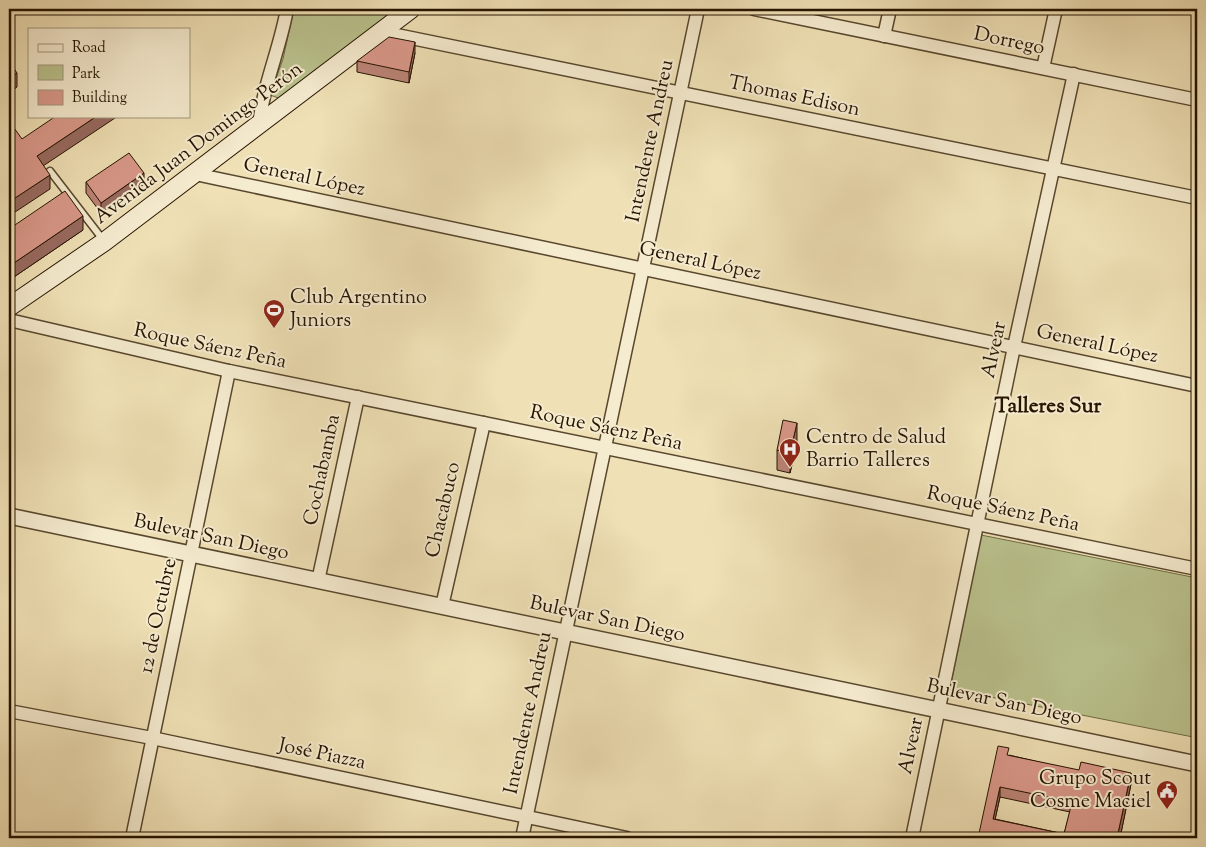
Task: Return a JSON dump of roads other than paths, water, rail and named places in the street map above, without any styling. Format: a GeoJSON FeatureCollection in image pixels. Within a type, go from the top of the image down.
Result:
{"type":"FeatureCollection","features":[{"type":"Feature","properties":{"kind":"main road","name":"Avenida Juan Domingo Perón"},"geometry":{"type":"LineString","coordinates":[[9,307],[104,242],[196,174],[411,9]]}},
{"type":"Feature","properties":{"kind":"street"},"geometry":{"type":"LineString","coordinates":[[259,126],[264,90],[276,57],[287,9]]}},
{"type":"Feature","properties":{"kind":"street","name":"Intendente Andreu"},"geometry":{"type":"LineString","coordinates":[[522,838],[698,9]]}},
{"type":"Feature","properties":{"kind":"street","name":"Dorrego"},"geometry":{"type":"LineString","coordinates":[[754,9],[1197,100]]}},
{"type":"Feature","properties":{"kind":"street"},"geometry":{"type":"LineString","coordinates":[[884,36],[890,9]]}},
{"type":"Feature","properties":{"kind":"street"},"geometry":{"type":"LineString","coordinates":[[1044,68],[1056,9]]}},
{"type":"Feature","properties":{"kind":"street","name":"Thomas Edison"},"geometry":{"type":"LineString","coordinates":[[382,32],[1197,198]]}},
{"type":"Feature","properties":{"kind":"street","name":"Alvear"},"geometry":{"type":"LineString","coordinates":[[912,838],[1014,347],[1074,74]]}},
{"type":"Feature","properties":{"kind":"street","name":"General López"},"geometry":{"type":"LineString","coordinates":[[196,174],[1197,386]]}},
{"type":"Feature","properties":{"kind":"street","name":"Roque Sáenz Peña"},"geometry":{"type":"LineString","coordinates":[[9,320],[229,371],[1197,569]]}},
{"type":"Feature","properties":{"kind":"street","name":"12 de Octubre"},"geometry":{"type":"LineString","coordinates":[[132,838],[229,371]]}},
{"type":"Feature","properties":{"kind":"street","name":"Cochabamba"},"geometry":{"type":"LineString","coordinates":[[318,581],[358,397]]}},
{"type":"Feature","properties":{"kind":"street","name":"Chacabuco"},"geometry":{"type":"LineString","coordinates":[[442,606],[484,423]]}},
{"type":"Feature","properties":{"kind":"street","name":"Bulevar San Diego"},"geometry":{"type":"LineString","coordinates":[[9,516],[1197,764]]}},
{"type":"Feature","properties":{"kind":"street","name":"José Piazza"},"geometry":{"type":"LineString","coordinates":[[9,711],[152,738],[627,838]]}},
{"type":"Feature","properties":{"kind":"lane"},"geometry":{"type":"LineString","coordinates":[[50,171],[104,242]]}},
{"type":"Feature","properties":{"kind":"place","name":"Club Argentino Juniors"},"geometry":{"type":"Point","coordinates":[274,329]}},
{"type":"Feature","properties":{"kind":"place","name":"Centro de Salud Barrio Talleres"},"geometry":{"type":"Point","coordinates":[790,468]}},
{"type":"Feature","properties":{"kind":"place","name":"Grupo Scout Cosme Maciel"},"geometry":{"type":"Point","coordinates":[1167,810]}},
{"type":"Feature","properties":{"kind":"district","name":"Talleres Sur"},"geometry":{"type":"Point","coordinates":[1048,407]}}]}
